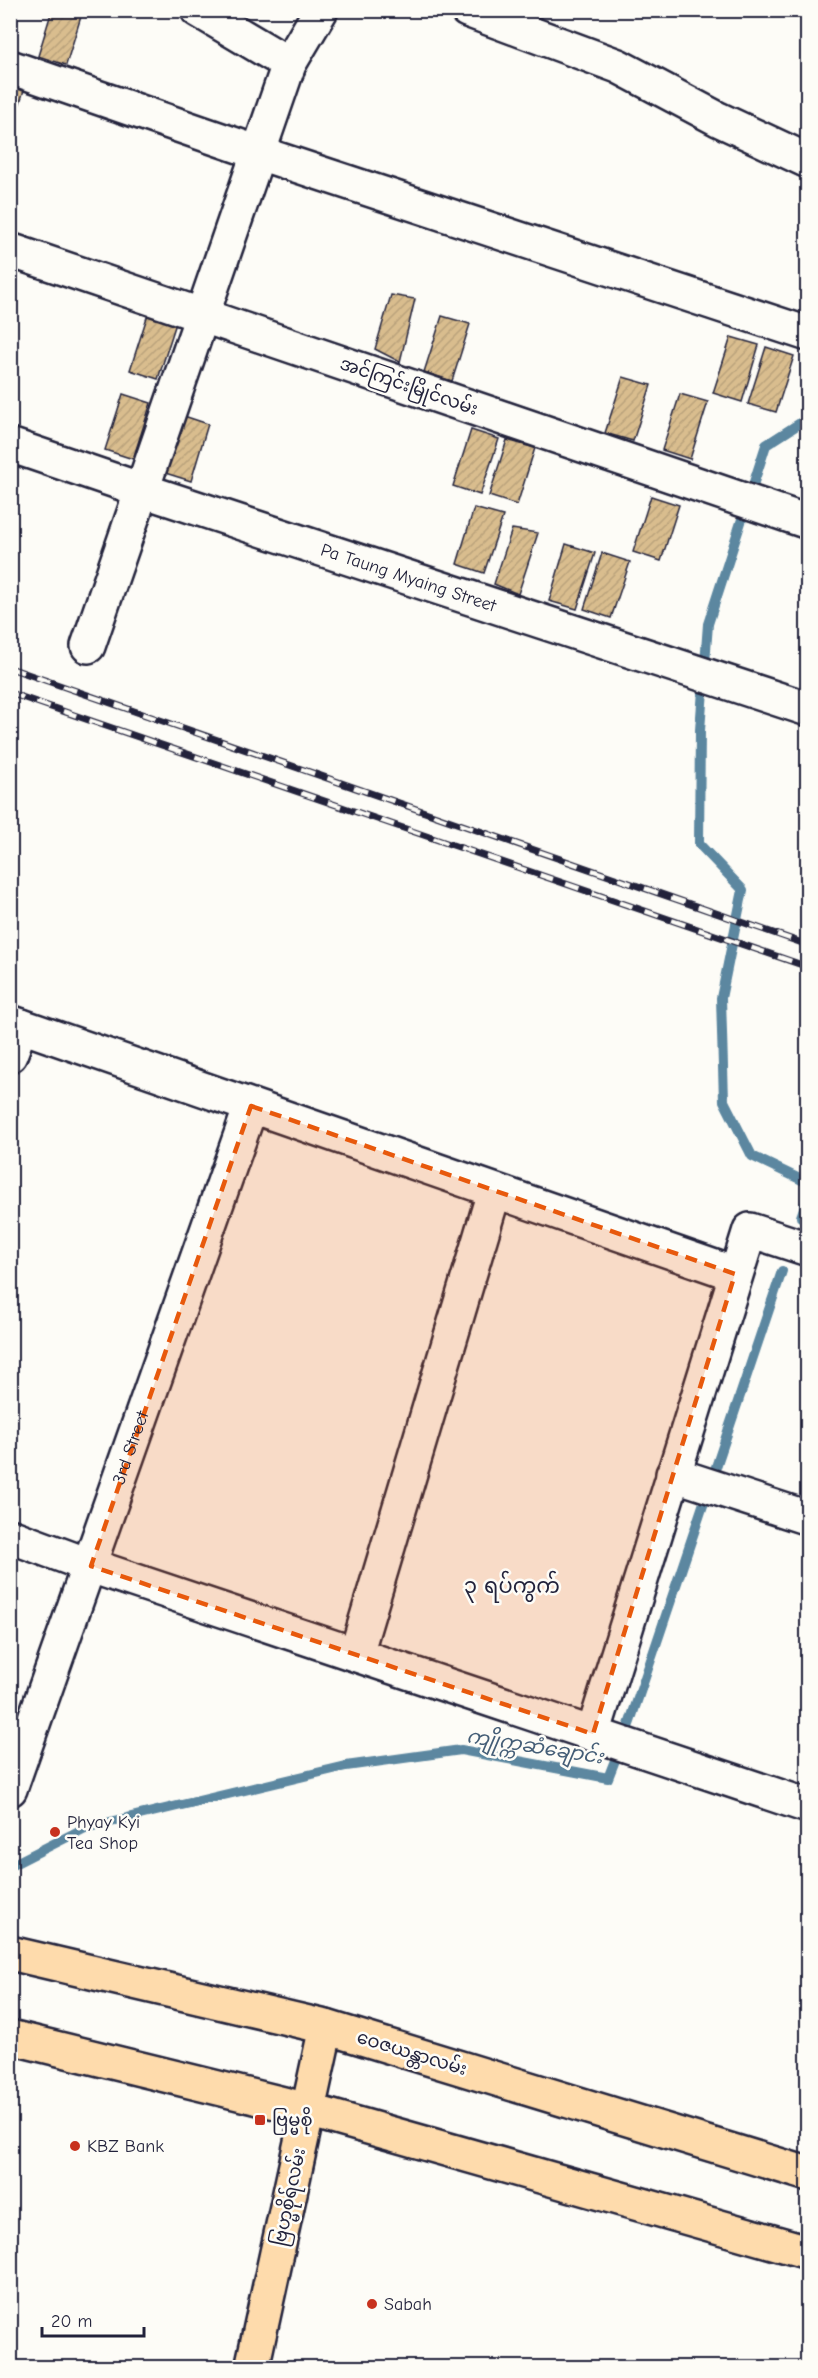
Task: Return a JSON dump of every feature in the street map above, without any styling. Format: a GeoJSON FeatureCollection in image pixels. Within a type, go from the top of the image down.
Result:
{"type":"FeatureCollection","features":[{"type":"Feature","properties":{"kind":"main road","name":"ဝေဇယန္တာလမ်း"},"geometry":{"type":"LineString","coordinates":[[10,1953],[326,2027],[807,2174]]}},
{"type":"Feature","properties":{"kind":"main road","name":"ဗြဟ္မစိုရ်လမ်း"},"geometry":{"type":"LineString","coordinates":[[252,2367],[326,2027]]}},
{"type":"Feature","properties":{"kind":"main road"},"geometry":{"type":"LineString","coordinates":[[10,2037],[308,2110],[807,2252]]}},
{"type":"Feature","properties":{"kind":"street"},"geometry":{"type":"LineString","coordinates":[[198,10],[289,64]]}},
{"type":"Feature","properties":{"kind":"street"},"geometry":{"type":"LineString","coordinates":[[88,646],[289,64],[321,10]]}},
{"type":"Feature","properties":{"kind":"street"},"geometry":{"type":"LineString","coordinates":[[467,10],[618,66],[718,119],[807,161]]}},
{"type":"Feature","properties":{"kind":"street"},"geometry":{"type":"LineString","coordinates":[[10,67],[259,153],[807,334]]}},
{"type":"Feature","properties":{"kind":"street","name":"အင်ကြင်းမြိုင်လမ်း"},"geometry":{"type":"LineString","coordinates":[[10,250],[807,522]]}},
{"type":"Feature","properties":{"kind":"street","name":"Pa Taung Myaing Street"},"geometry":{"type":"LineString","coordinates":[[10,445],[807,709]]}},
{"type":"Feature","properties":{"kind":"street"},"geometry":{"type":"LineString","coordinates":[[14,1034],[251,1106],[735,1274]]}},
{"type":"Feature","properties":{"kind":"street","name":"3rd Street"},"geometry":{"type":"LineString","coordinates":[[10,1790],[91,1566],[251,1106]]}},
{"type":"Feature","properties":{"kind":"street"},"geometry":{"type":"LineString","coordinates":[[356,1654],[494,1192]]}},
{"type":"Feature","properties":{"kind":"street"},"geometry":{"type":"LineString","coordinates":[[592,1734],[750,1230],[807,1249]]}},
{"type":"Feature","properties":{"kind":"street"},"geometry":{"type":"LineString","coordinates":[[673,1474],[807,1518]]}},
{"type":"Feature","properties":{"kind":"street"},"geometry":{"type":"LineString","coordinates":[[10,1536],[91,1566],[807,1806]]}},
{"type":"Feature","properties":{"kind":"highlighted area"},"geometry":{"type":"Polygon","coordinates":[[[251,1106],[735,1274],[593,1734],[91,1566],[251,1106]]]}},
{"type":"Feature","properties":{"kind":"building"},"geometry":{"type":"Polygon","coordinates":[[[52,10],[83,10],[66,65],[38,56],[52,10]]]}},
{"type":"Feature","properties":{"kind":"building"},"geometry":{"type":"Polygon","coordinates":[[[10,86],[24,90],[10,134],[10,86]]]}},
{"type":"Feature","properties":{"kind":"building"},"geometry":{"type":"Polygon","coordinates":[[[391,295],[415,299],[400,362],[375,349],[391,295]]]}},
{"type":"Feature","properties":{"kind":"building"},"geometry":{"type":"Polygon","coordinates":[[[148,314],[176,323],[158,379],[130,370],[148,314]]]}},
{"type":"Feature","properties":{"kind":"building"},"geometry":{"type":"Polygon","coordinates":[[[442,316],[470,324],[452,381],[424,372],[442,316]]]}},
{"type":"Feature","properties":{"kind":"building"},"geometry":{"type":"Polygon","coordinates":[[[731,337],[759,345],[742,402],[713,393],[731,337]]]}},
{"type":"Feature","properties":{"kind":"building"},"geometry":{"type":"Polygon","coordinates":[[[766,347],[794,356],[776,412],[748,404],[766,347]]]}},
{"type":"Feature","properties":{"kind":"building"},"geometry":{"type":"Polygon","coordinates":[[[623,377],[651,385],[633,441],[605,433],[623,377]]]}},
{"type":"Feature","properties":{"kind":"building"},"geometry":{"type":"Polygon","coordinates":[[[123,394],[151,403],[133,459],[105,450],[123,394]]]}},
{"type":"Feature","properties":{"kind":"building"},"geometry":{"type":"Polygon","coordinates":[[[680,394],[708,402],[690,459],[662,450],[680,394]]]}},
{"type":"Feature","properties":{"kind":"building"},"geometry":{"type":"Polygon","coordinates":[[[181,415],[208,424],[191,481],[162,472],[181,415]]]}},
{"type":"Feature","properties":{"kind":"building"},"geometry":{"type":"Polygon","coordinates":[[[471,430],[499,439],[480,495],[453,486],[471,430]]]}},
{"type":"Feature","properties":{"kind":"building"},"geometry":{"type":"Polygon","coordinates":[[[507,440],[535,448],[517,505],[489,496],[507,440]]]}},
{"type":"Feature","properties":{"kind":"building"},"geometry":{"type":"Polygon","coordinates":[[[651,496],[679,505],[661,561],[633,552],[651,496]]]}},
{"type":"Feature","properties":{"kind":"building"},"geometry":{"type":"Polygon","coordinates":[[[474,508],[503,516],[484,573],[457,564],[474,508]]]}},
{"type":"Feature","properties":{"kind":"building"},"geometry":{"type":"Polygon","coordinates":[[[512,529],[538,533],[518,594],[494,584],[512,529]]]}},
{"type":"Feature","properties":{"kind":"building"},"geometry":{"type":"Polygon","coordinates":[[[566,544],[595,553],[577,609],[549,601],[566,544]]]}},
{"type":"Feature","properties":{"kind":"building"},"geometry":{"type":"Polygon","coordinates":[[[602,553],[630,562],[611,618],[584,609],[602,553]]]}},
{"type":"Feature","properties":{"kind":"waterway"},"geometry":{"type":"LineString","coordinates":[[808,418],[766,445],[708,624],[700,730],[699,844],[743,890],[721,998],[724,1101],[752,1156],[808,1183]]}},
{"type":"Feature","properties":{"kind":"waterway","name":"ကျိုက္ကဆံချောင်း"},"geometry":{"type":"LineString","coordinates":[[801,1217],[808,1197]]}},
{"type":"Feature","properties":{"kind":"waterway","name":"ကျိုက္ကဆံချောင်း"},"geometry":{"type":"LineString","coordinates":[[10,1866],[85,1828],[346,1766],[461,1750],[608,1778],[630,1722],[782,1271]]}},
{"type":"Feature","properties":{"kind":"railway"},"geometry":{"type":"LineString","coordinates":[[10,668],[808,945]]}},
{"type":"Feature","properties":{"kind":"railway"},"geometry":{"type":"LineString","coordinates":[[10,693],[808,967]]}},
{"type":"Feature","properties":{"kind":"place","name":"Phyay Kyi Tea Shop"},"geometry":{"type":"Point","coordinates":[55,1832]}},
{"type":"Feature","properties":{"kind":"place","name":"ဗြမ္မစို"},"geometry":{"type":"Point","coordinates":[260,2120]}},
{"type":"Feature","properties":{"kind":"place","name":"KBZ Bank"},"geometry":{"type":"Point","coordinates":[75,2146]}},
{"type":"Feature","properties":{"kind":"place","name":"Sabah"},"geometry":{"type":"Point","coordinates":[372,2304]}},
{"type":"Feature","properties":{"kind":"district","name":"၃ ရပ်ကွက်"},"geometry":{"type":"Point","coordinates":[512,1586]}}]}
